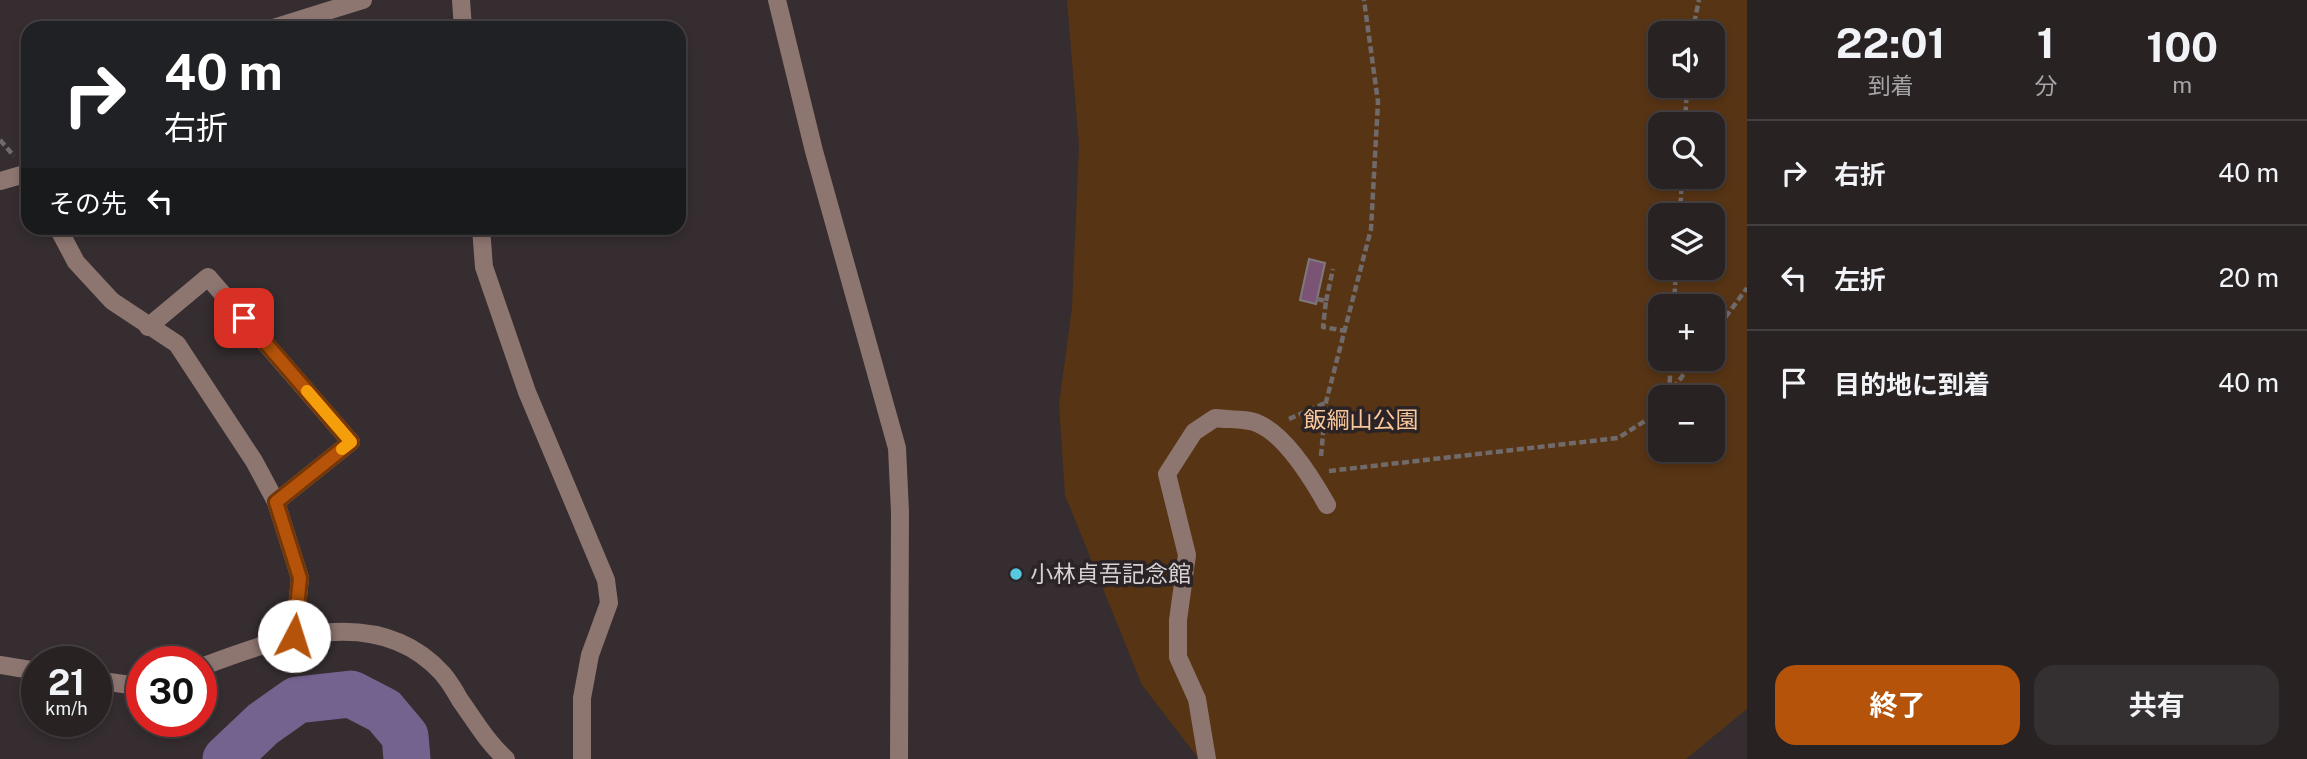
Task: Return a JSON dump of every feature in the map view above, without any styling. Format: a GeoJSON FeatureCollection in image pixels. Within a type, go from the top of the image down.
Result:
{"type":"FeatureCollection","features":[{"type":"Feature","properties":{"kind":"street"},"geometry":{"type":"LineString","coordinates":[[296,21],[363,0]]}},
{"type":"Feature","properties":{"kind":"street"},"geometry":{"type":"LineString","coordinates":[[460,0],[462,21]]}},
{"type":"Feature","properties":{"kind":"street"},"geometry":{"type":"LineString","coordinates":[[777,0],[814,151],[897,448],[900,512],[899,759]]}},
{"type":"Feature","properties":{"kind":"street"},"geometry":{"type":"LineString","coordinates":[[0,181],[21,175]]}},
{"type":"Feature","properties":{"kind":"street"},"geometry":{"type":"LineString","coordinates":[[62,235],[76,262],[112,301],[177,344],[254,461],[276,502],[300,578],[294,636]]}},
{"type":"Feature","properties":{"kind":"street"},"geometry":{"type":"LineString","coordinates":[[482,235],[484,267],[527,392],[606,580],[608,603],[590,654],[582,698],[582,759]]}},
{"type":"Feature","properties":{"kind":"street"},"geometry":{"type":"LineString","coordinates":[[148,327],[208,278],[351,442],[276,502]]}},
{"type":"Feature","properties":{"kind":"street"},"geometry":{"type":"LineString","coordinates":[[1207,759],[1197,699],[1178,657],[1178,620],[1187,555],[1167,474],[1194,432],[1215,418],[1258,423],[1287,446],[1314,481],[1327,505]]}},
{"type":"Feature","properties":{"kind":"street"},"geometry":{"type":"LineString","coordinates":[[217,661],[294,636],[353,630],[382,637],[415,649],[443,674],[489,743],[506,759]]}},
{"type":"Feature","properties":{"kind":"street"},"geometry":{"type":"LineString","coordinates":[[0,665],[21,668]]}},
{"type":"Feature","properties":{"kind":"path"},"geometry":{"type":"LineString","coordinates":[[1321,461],[1326,402],[1371,229],[1378,102],[1364,0]]}},
{"type":"Feature","properties":{"kind":"path"},"geometry":{"type":"LineString","coordinates":[[1695,21],[1699,0]]}},
{"type":"Feature","properties":{"kind":"path"},"geometry":{"type":"LineString","coordinates":[[1333,269],[1323,327],[1346,331]]}},
{"type":"Feature","properties":{"kind":"path"},"geometry":{"type":"LineString","coordinates":[[1725,318],[1747,288]]}},
{"type":"Feature","properties":{"kind":"path"},"geometry":{"type":"LineString","coordinates":[[1317,299],[1326,301]]}},
{"type":"Feature","properties":{"kind":"path"},"geometry":{"type":"LineString","coordinates":[[1263,426],[1297,416],[1326,402]]}},
{"type":"Feature","properties":{"kind":"path"},"geometry":{"type":"LineString","coordinates":[[1320,472],[1618,438],[1648,419]]}},
{"type":"Feature","properties":{"kind":"green space","name":"飯綱山公園"},"geometry":{"type":"Polygon","coordinates":[[[1067,0],[1747,0],[1747,709],[1686,759],[1199,759],[1142,685],[1065,495],[1059,405],[1072,307],[1079,146],[1067,0]]]}},
{"type":"Feature","properties":{"kind":"building"},"geometry":{"type":"Polygon","coordinates":[[[1309,259],[1325,263],[1316,304],[1300,300],[1309,259]]]}},
{"type":"Feature","properties":{"kind":"waterway"},"geometry":{"type":"LineString","coordinates":[[226,759],[263,724],[297,700],[351,694],[384,711],[405,736],[407,759]]}},
{"type":"Feature","properties":{"kind":"slow traffic"},"geometry":{"type":"LineString","coordinates":[[307,391],[351,442],[342,449]]}},
{"type":"Feature","properties":{"kind":"place","name":"小林貞吾記念館"},"geometry":{"type":"Point","coordinates":[1016,574]}},
{"type":"Feature","properties":{"kind":"route"},"geometry":{"type":"LineString","coordinates":[[244,318],[351,442],[276,502],[300,578],[294,636]]}}]}
